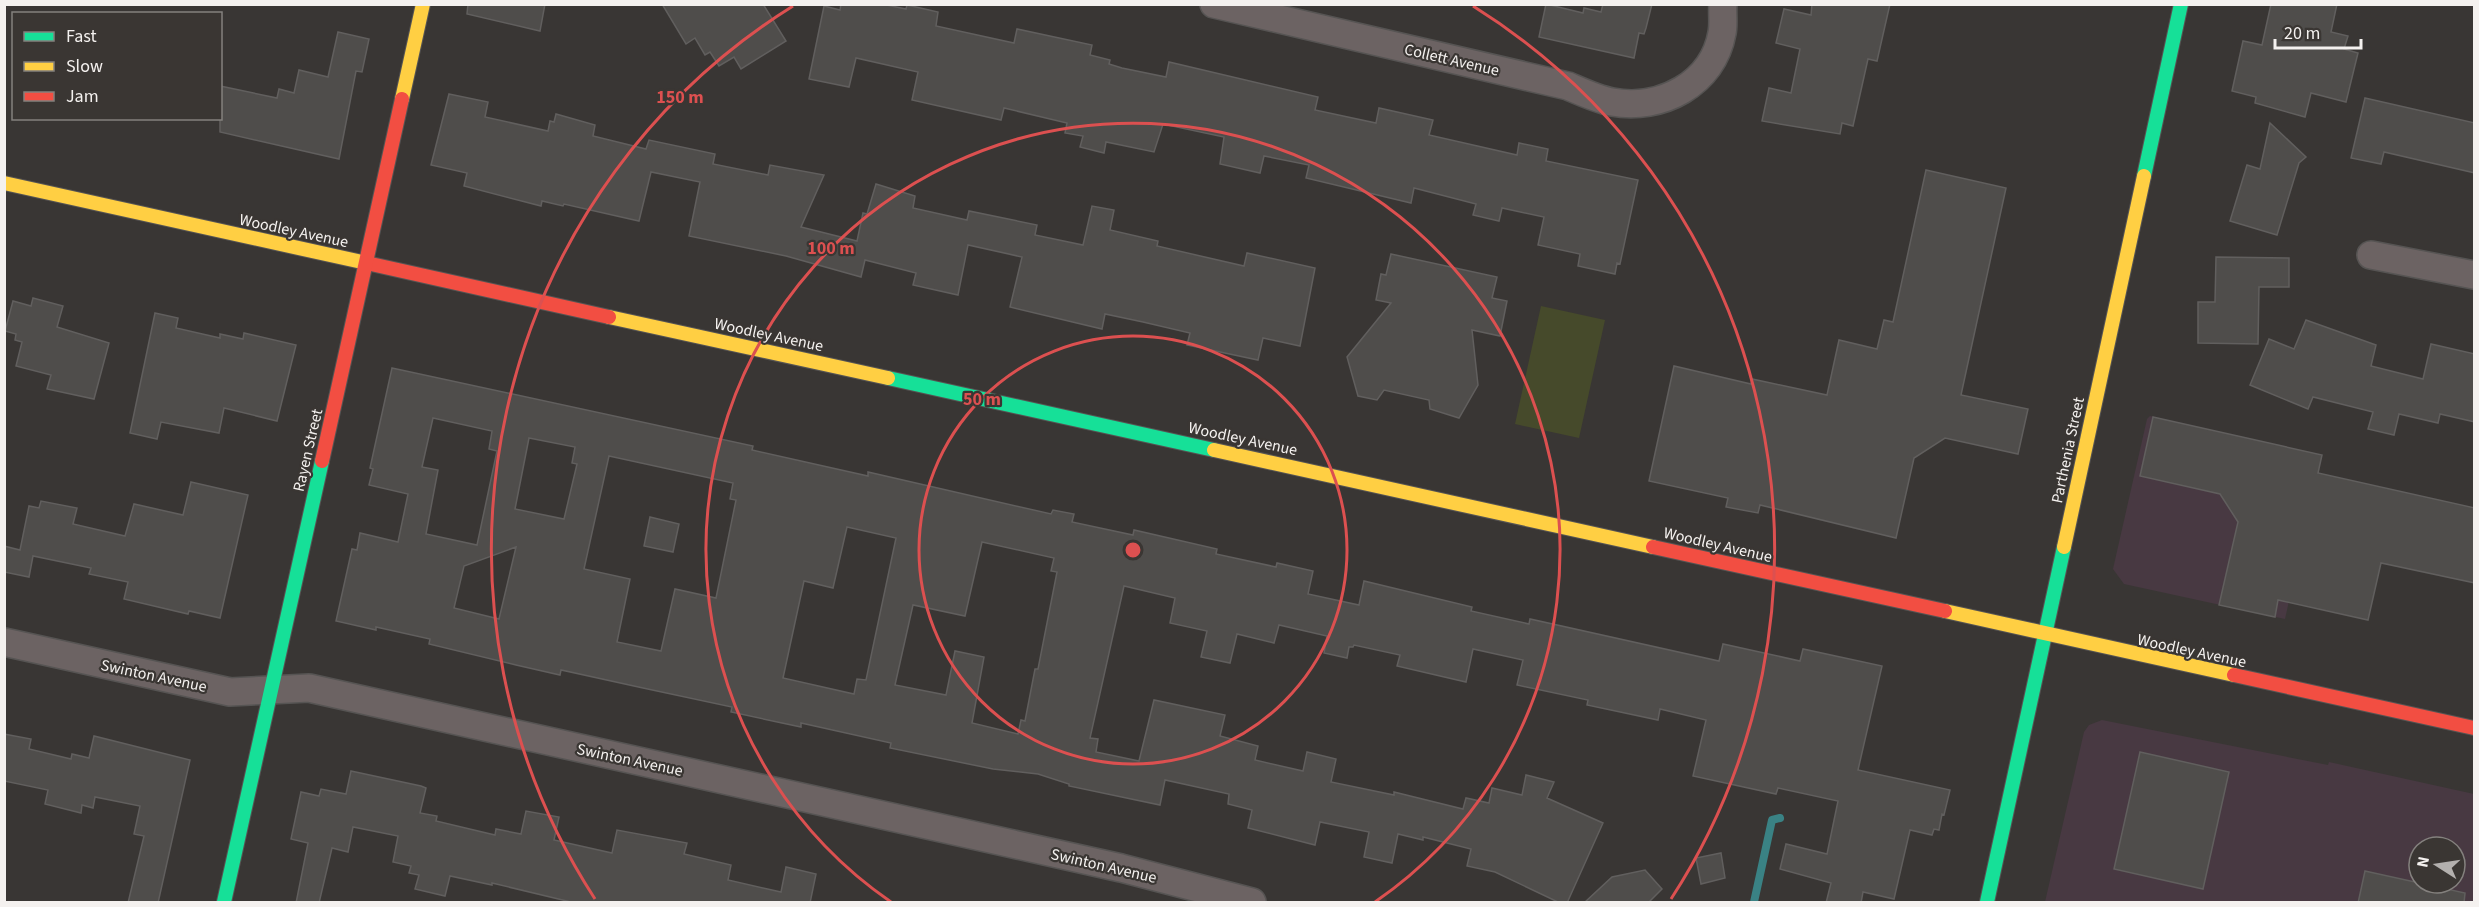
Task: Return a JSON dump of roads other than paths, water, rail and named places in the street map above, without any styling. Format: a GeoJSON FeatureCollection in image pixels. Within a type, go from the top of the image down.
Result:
{"type":"FeatureCollection","features":[{"type":"Feature","properties":{"kind":"main road","name":"Rayen Street"},"geometry":{"type":"LineString","coordinates":[[224,903],[273,690],[423,4]]}},
{"type":"Feature","properties":{"kind":"main road","name":"Parthenia Street"},"geometry":{"type":"LineString","coordinates":[[1987,903],[2181,4]]}},
{"type":"Feature","properties":{"kind":"main road","name":"Woodley Avenue"},"geometry":{"type":"LineString","coordinates":[[4,183],[1293,466],[2044,635],[2475,728]]}},
{"type":"Feature","properties":{"kind":"street","name":"Collett Avenue"},"geometry":{"type":"LineString","coordinates":[[1214,4],[1301,14],[1568,86],[1613,102],[1641,103],[1663,99],[1687,89],[1704,71],[1715,54],[1722,32],[1723,4]]}},
{"type":"Feature","properties":{"kind":"street"},"geometry":{"type":"LineString","coordinates":[[2371,255],[2475,275]]}},
{"type":"Feature","properties":{"kind":"street","name":"Swinton Avenue"},"geometry":{"type":"LineString","coordinates":[[4,642],[230,692],[309,688],[1122,868],[1252,903]]}},
{"type":"Feature","properties":{"kind":"waterway"},"geometry":{"type":"LineString","coordinates":[[1754,902],[1772,820],[1780,818]]}}]}
